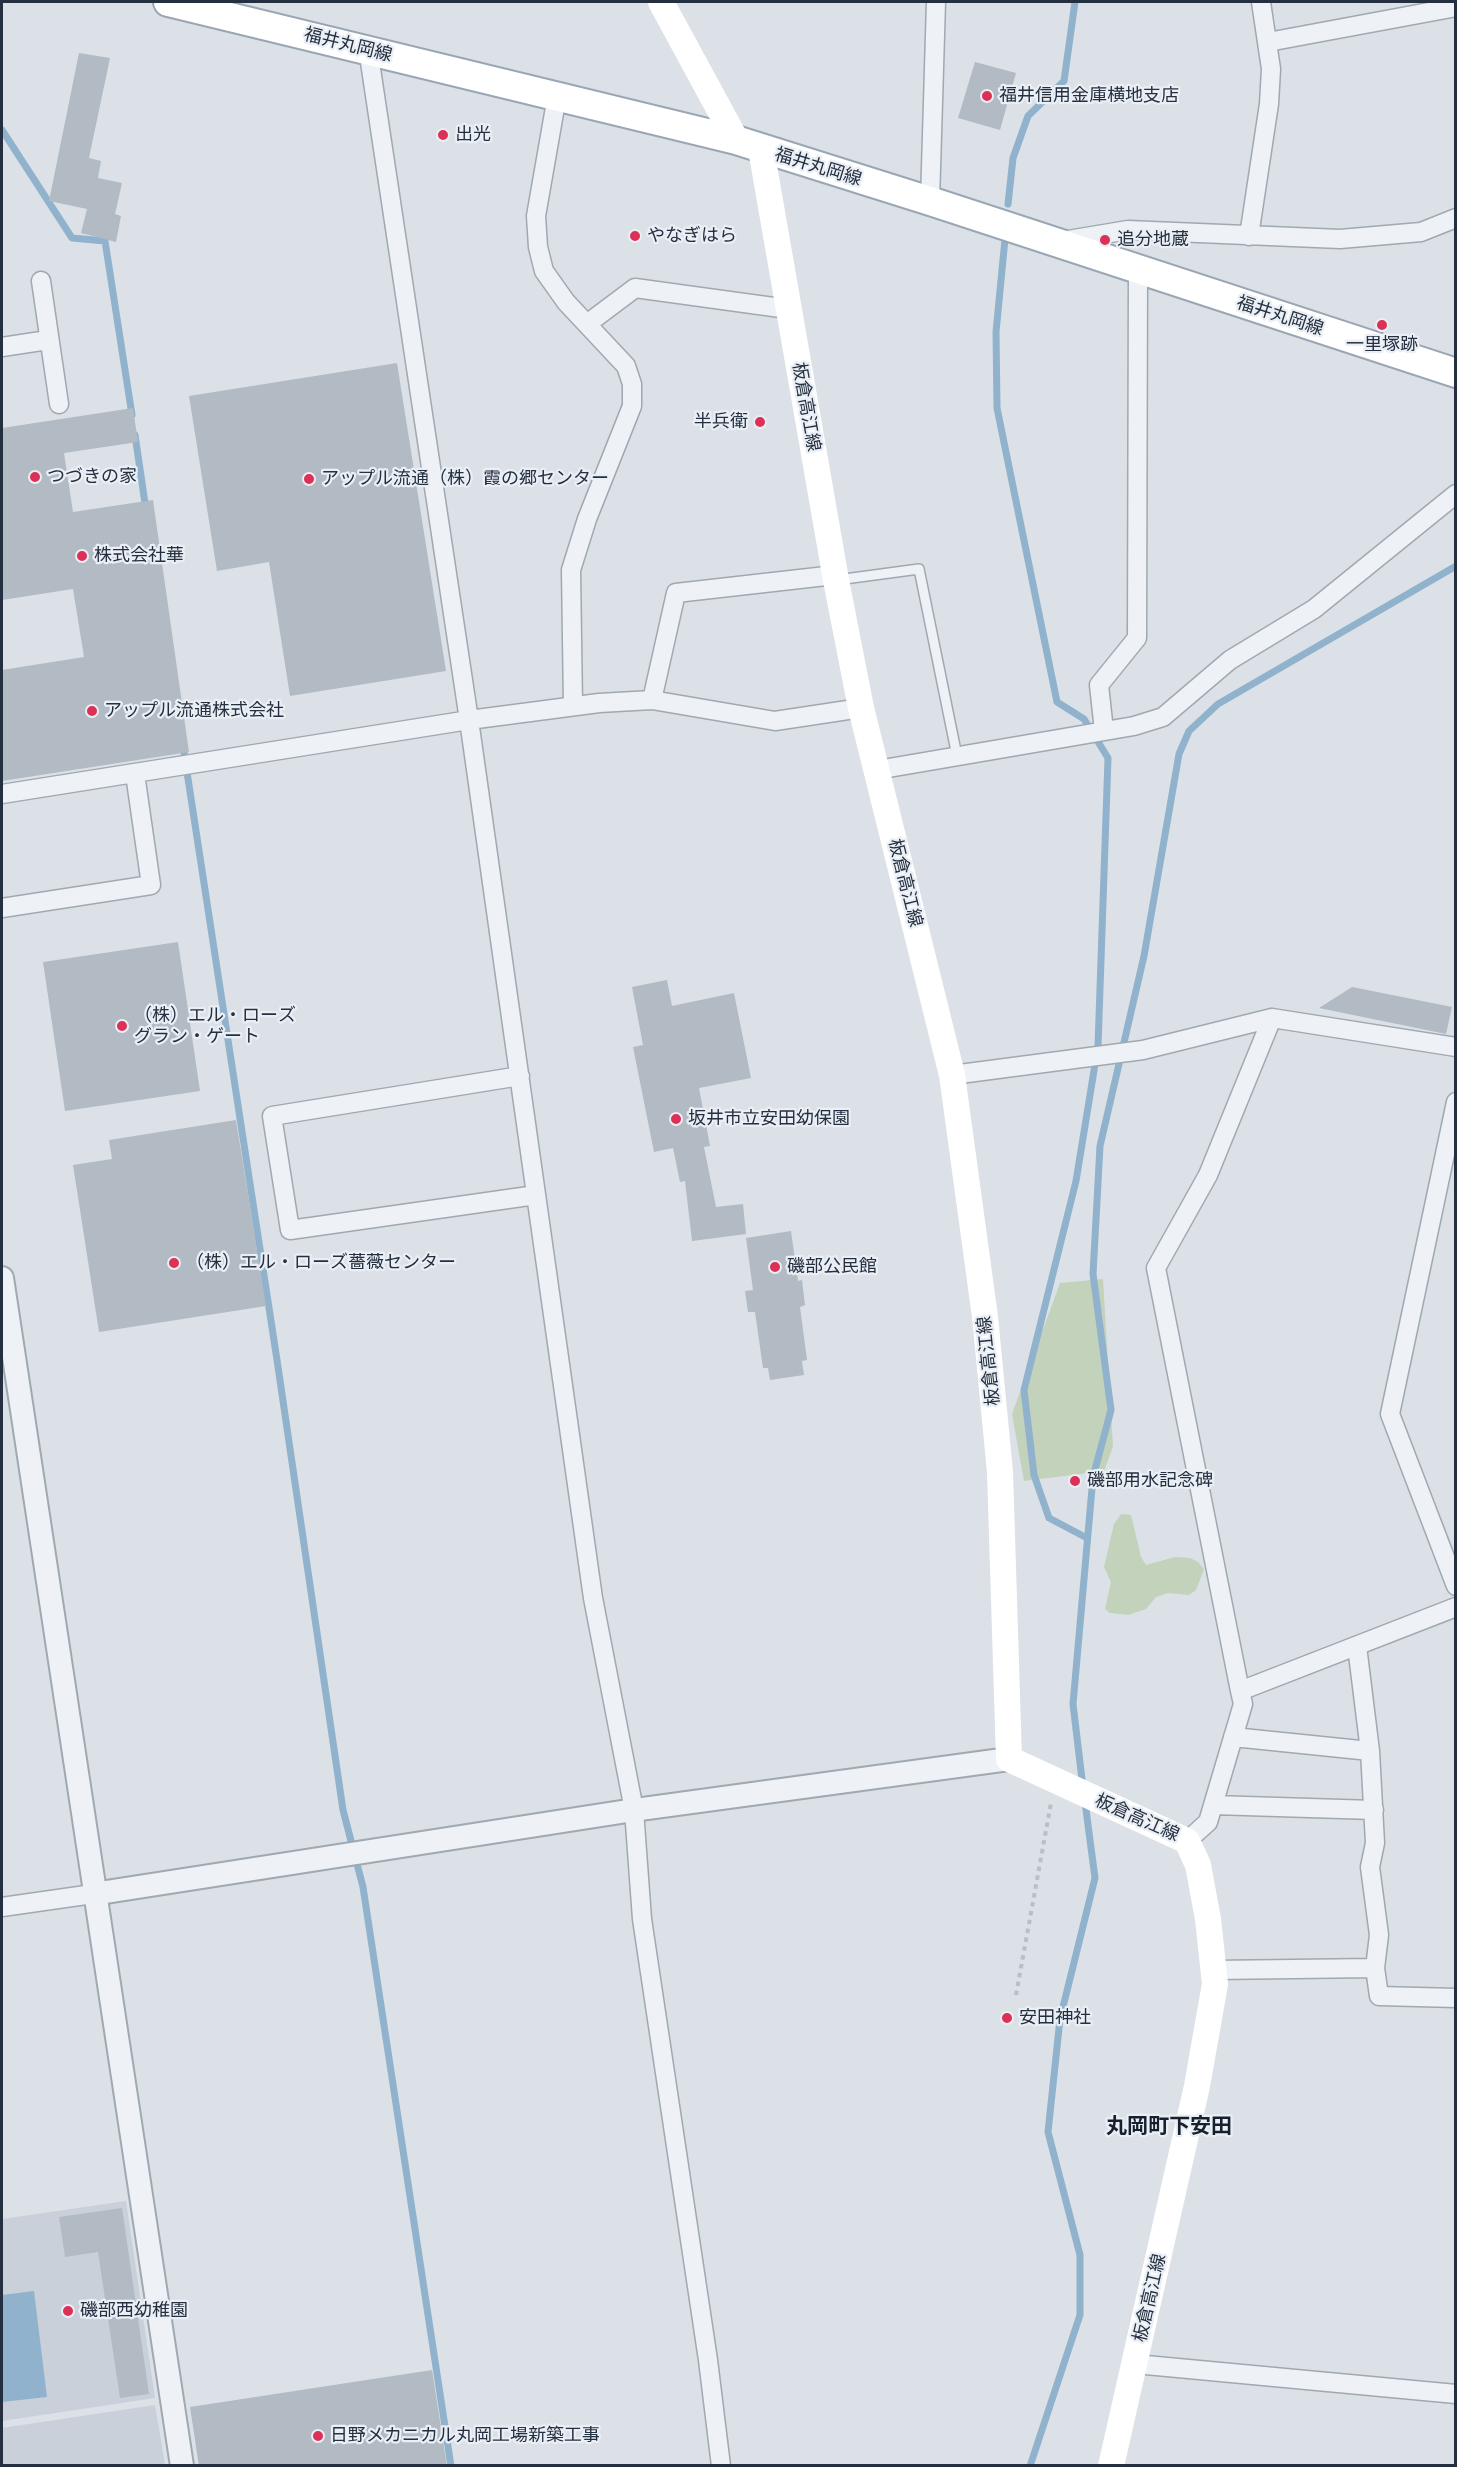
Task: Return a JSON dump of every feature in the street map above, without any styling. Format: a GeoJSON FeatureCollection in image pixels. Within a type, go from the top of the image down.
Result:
{"type":"FeatureCollection","features":[{"type":"Feature","properties":{"kind":"main road","name":"福井丸岡線"},"geometry":{"type":"LineString","coordinates":[[168,2],[748,145],[930,201],[1455,373]]}},
{"type":"Feature","properties":{"kind":"main road","name":"板倉高江線"},"geometry":{"type":"LineString","coordinates":[[661,2],[748,145],[788,309],[861,708],[952,1075],[985,1317],[1000,1472],[1009,1759],[1187,1841],[1198,1865],[1208,1919],[1215,1984],[1197,2086],[1111,2466]]}},
{"type":"Feature","properties":{"kind":"street"},"geometry":{"type":"LineString","coordinates":[[930,201],[936,2]]}},
{"type":"Feature","properties":{"kind":"street"},"geometry":{"type":"LineString","coordinates":[[1249,236],[1269,104],[1268,42],[1261,2]]}},
{"type":"Feature","properties":{"kind":"street"},"geometry":{"type":"LineString","coordinates":[[1268,42],[1455,7]]}},
{"type":"Feature","properties":{"kind":"street"},"geometry":{"type":"LineString","coordinates":[[368,50],[469,720],[593,1598],[634,1810],[642,1919],[708,2360],[721,2466]]}},
{"type":"Feature","properties":{"kind":"street"},"geometry":{"type":"LineString","coordinates":[[556,96],[537,216],[538,247],[544,271],[566,302],[626,366],[632,384],[632,406],[587,519],[571,570],[573,706]]}},
{"type":"Feature","properties":{"kind":"street"},"geometry":{"type":"LineString","coordinates":[[1054,243],[1128,230],[1340,239],[1421,232],[1455,218]]}},
{"type":"Feature","properties":{"kind":"street"},"geometry":{"type":"LineString","coordinates":[[1104,731],[1099,685],[1137,638],[1138,270]]}},
{"type":"Feature","properties":{"kind":"street"},"geometry":{"type":"LineString","coordinates":[[41,281],[59,404]]}},
{"type":"Feature","properties":{"kind":"street"},"geometry":{"type":"LineString","coordinates":[[587,324],[635,288],[788,309]]}},
{"type":"Feature","properties":{"kind":"street"},"geometry":{"type":"LineString","coordinates":[[2,346],[48,339]]}},
{"type":"Feature","properties":{"kind":"street"},"geometry":{"type":"LineString","coordinates":[[877,770],[1134,726],[1163,717],[1230,660],[1314,609],[1455,494]]}},
{"type":"Feature","properties":{"kind":"street"},"geometry":{"type":"LineString","coordinates":[[652,700],[676,593],[836,578]]}},
{"type":"Feature","properties":{"kind":"street"},"geometry":{"type":"LineString","coordinates":[[2,794],[469,720],[573,706],[652,700],[775,721],[861,708]]}},
{"type":"Feature","properties":{"kind":"street"},"geometry":{"type":"LineString","coordinates":[[2,908],[151,885],[135,774]]}},
{"type":"Feature","properties":{"kind":"street"},"geometry":{"type":"LineString","coordinates":[[1187,1841],[1208,1822],[1243,1704],[1156,1268],[1208,1175],[1272,1018]]}},
{"type":"Feature","properties":{"kind":"street"},"geometry":{"type":"LineString","coordinates":[[952,1075],[1143,1050],[1272,1018],[1455,1047]]}},
{"type":"Feature","properties":{"kind":"street"},"geometry":{"type":"LineString","coordinates":[[520,1076],[272,1116],[290,1230],[536,1196]]}},
{"type":"Feature","properties":{"kind":"street"},"geometry":{"type":"LineString","coordinates":[[1455,1102],[1390,1414],[1455,1586]]}},
{"type":"Feature","properties":{"kind":"street"},"geometry":{"type":"LineString","coordinates":[[2,1278],[93,1894],[182,2466]]}},
{"type":"Feature","properties":{"kind":"street"},"geometry":{"type":"LineString","coordinates":[[1240,1691],[1455,1607]]}},
{"type":"Feature","properties":{"kind":"street"},"geometry":{"type":"LineString","coordinates":[[1356,1646],[1370,1751],[1374,1810],[1376,1843],[1370,1867],[1379,1935],[1375,1968],[1379,1996],[1455,1998]]}},
{"type":"Feature","properties":{"kind":"street"},"geometry":{"type":"LineString","coordinates":[[1233,1737],[1370,1751]]}},
{"type":"Feature","properties":{"kind":"street"},"geometry":{"type":"LineString","coordinates":[[2,1907],[634,1810],[1009,1759]]}},
{"type":"Feature","properties":{"kind":"street"},"geometry":{"type":"LineString","coordinates":[[1213,1805],[1374,1810]]}},
{"type":"Feature","properties":{"kind":"street"},"geometry":{"type":"LineString","coordinates":[[1214,1970],[1375,1968]]}},
{"type":"Feature","properties":{"kind":"street"},"geometry":{"type":"LineString","coordinates":[[1135,2364],[1455,2394]]}},
{"type":"Feature","properties":{"kind":"lane"},"geometry":{"type":"LineString","coordinates":[[836,578],[920,569],[957,756]]}},
{"type":"Feature","properties":{"kind":"path"},"geometry":{"type":"LineString","coordinates":[[1016,1995],[1062,1785]]}},
{"type":"Feature","properties":{"kind":"shaded area"},"geometry":{"type":"Polygon","coordinates":[[[126,2201],[155,2398],[2,2421],[2,2219],[126,2201]]]}},
{"type":"Feature","properties":{"kind":"shaded area"},"geometry":{"type":"Polygon","coordinates":[[[155,2405],[165,2465],[2,2465],[2,2428],[155,2405]]]}},
{"type":"Feature","properties":{"kind":"green space"},"geometry":{"type":"Polygon","coordinates":[[[1103,1279],[1113,1447],[1104,1471],[1024,1481],[1012,1414],[1060,1283],[1103,1279]]]}},
{"type":"Feature","properties":{"kind":"green space"},"geometry":{"type":"Polygon","coordinates":[[[1121,1514],[1131,1515],[1141,1557],[1146,1565],[1175,1557],[1190,1558],[1198,1562],[1204,1569],[1196,1590],[1189,1595],[1168,1593],[1156,1597],[1146,1609],[1128,1615],[1110,1613],[1105,1609],[1111,1582],[1104,1567],[1114,1524],[1121,1514]]]}},
{"type":"Feature","properties":{"kind":"water"},"geometry":{"type":"Polygon","coordinates":[[[34,2291],[47,2397],[2,2402],[2,2295],[34,2291]]]}},
{"type":"Feature","properties":{"kind":"building"},"geometry":{"type":"Polygon","coordinates":[[[79,53],[110,58],[89,158],[101,161],[98,178],[122,183],[115,214],[121,216],[116,242],[81,233],[87,209],[49,201],[79,53]]]}},
{"type":"Feature","properties":{"kind":"building","name":"福井信用金庫横地支店"},"geometry":{"type":"Polygon","coordinates":[[[975,62],[1016,73],[1000,130],[958,118],[975,62]]]}},
{"type":"Feature","properties":{"kind":"building","name":"アップル流通（株）霞の郷センター"},"geometry":{"type":"Polygon","coordinates":[[[397,363],[446,671],[290,696],[269,562],[217,571],[189,396],[397,363]]]}},
{"type":"Feature","properties":{"kind":"building"},"geometry":{"type":"Polygon","coordinates":[[[133,408],[138,442],[64,453],[73,512],[153,500],[189,752],[2,781],[2,670],[84,657],[73,589],[2,600],[2,428],[133,408]]]}},
{"type":"Feature","properties":{"kind":"building","name":"（株）エル・ローズ グラン・ゲート"},"geometry":{"type":"Polygon","coordinates":[[[178,942],[200,1091],[65,1111],[43,962],[178,942]]]}},
{"type":"Feature","properties":{"kind":"building"},"geometry":{"type":"Polygon","coordinates":[[[667,980],[672,1006],[734,993],[751,1078],[699,1088],[710,1146],[704,1147],[716,1207],[743,1204],[746,1234],[692,1241],[685,1181],[680,1182],[673,1148],[654,1152],[633,1047],[643,1045],[632,987],[667,980]]]}},
{"type":"Feature","properties":{"kind":"building"},"geometry":{"type":"Polygon","coordinates":[[[1352,987],[1452,1007],[1446,1034],[1319,1008],[1352,987]]]}},
{"type":"Feature","properties":{"kind":"building","name":"（株）エル・ローズ薔薇センター"},"geometry":{"type":"Polygon","coordinates":[[[236,1120],[266,1306],[99,1332],[73,1165],[112,1159],[109,1140],[236,1120]]]}},
{"type":"Feature","properties":{"kind":"building"},"geometry":{"type":"Polygon","coordinates":[[[791,1231],[798,1281],[802,1280],[805,1305],[800,1307],[807,1360],[802,1361],[804,1375],[770,1380],[768,1368],[763,1368],[755,1312],[748,1312],[745,1291],[753,1290],[746,1238],[791,1231]]]}},
{"type":"Feature","properties":{"kind":"building"},"geometry":{"type":"Polygon","coordinates":[[[122,2208],[149,2394],[120,2398],[98,2252],[65,2257],[59,2217],[122,2208]]]}},
{"type":"Feature","properties":{"kind":"building","name":"日野メカニカル丸岡工場新築工事"},"geometry":{"type":"Polygon","coordinates":[[[432,2370],[447,2466],[199,2466],[190,2407],[432,2370]]]}},
{"type":"Feature","properties":{"kind":"waterway"},"geometry":{"type":"LineString","coordinates":[[1008,204],[1013,158],[1028,116],[1064,81],[1075,2]]}},
{"type":"Feature","properties":{"kind":"waterway"},"geometry":{"type":"LineString","coordinates":[[2,130],[72,238],[105,241],[132,415]]}},
{"type":"Feature","properties":{"kind":"waterway"},"geometry":{"type":"LineString","coordinates":[[1005,239],[996,332],[997,408],[1057,702],[1084,719],[1108,758],[1098,1046],[1076,1181],[1024,1390],[1034,1475],[1049,1518],[1087,1538]]}},
{"type":"Feature","properties":{"kind":"waterway"},"geometry":{"type":"LineString","coordinates":[[135,435],[146,510]]}},
{"type":"Feature","properties":{"kind":"waterway"},"geometry":{"type":"LineString","coordinates":[[1083,1788],[1073,1704],[1093,1477],[1111,1410],[1093,1274],[1100,1146],[1144,956],[1179,754],[1189,731],[1218,704],[1456,566]]}},
{"type":"Feature","properties":{"kind":"waterway"},"geometry":{"type":"LineString","coordinates":[[183,746],[343,1810],[363,1887],[451,2466]]}},
{"type":"Feature","properties":{"kind":"waterway"},"geometry":{"type":"LineString","coordinates":[[1030,2466],[1080,2315],[1080,2255],[1048,2132],[1060,2019],[1095,1878],[1085,1802]]}},
{"type":"Feature","properties":{"kind":"place","name":"福井信用金庫横地支店"},"geometry":{"type":"Point","coordinates":[987,96]}},
{"type":"Feature","properties":{"kind":"place","name":"出光"},"geometry":{"type":"Point","coordinates":[443,135]}},
{"type":"Feature","properties":{"kind":"place","name":"やなぎはら"},"geometry":{"type":"Point","coordinates":[635,236]}},
{"type":"Feature","properties":{"kind":"place","name":"追分地蔵"},"geometry":{"type":"Point","coordinates":[1105,240]}},
{"type":"Feature","properties":{"kind":"place","name":"一里塚跡"},"geometry":{"type":"Point","coordinates":[1382,325]}},
{"type":"Feature","properties":{"kind":"place","name":"半兵衛"},"geometry":{"type":"Point","coordinates":[760,422]}},
{"type":"Feature","properties":{"kind":"place","name":"つづきの家"},"geometry":{"type":"Point","coordinates":[35,477]}},
{"type":"Feature","properties":{"kind":"place","name":"アップル流通（株）霞の郷センター"},"geometry":{"type":"Point","coordinates":[309,479]}},
{"type":"Feature","properties":{"kind":"place","name":"株式会社華"},"geometry":{"type":"Point","coordinates":[82,556]}},
{"type":"Feature","properties":{"kind":"place","name":"アップル流通株式会社"},"geometry":{"type":"Point","coordinates":[92,711]}},
{"type":"Feature","properties":{"kind":"place","name":"（株）エル・ローズ グラン・ゲート"},"geometry":{"type":"Point","coordinates":[122,1026]}},
{"type":"Feature","properties":{"kind":"place","name":"坂井市立安田幼保園"},"geometry":{"type":"Point","coordinates":[676,1119]}},
{"type":"Feature","properties":{"kind":"place","name":"（株）エル・ローズ薔薇センター"},"geometry":{"type":"Point","coordinates":[174,1263]}},
{"type":"Feature","properties":{"kind":"place","name":"磯部公民館"},"geometry":{"type":"Point","coordinates":[775,1267]}},
{"type":"Feature","properties":{"kind":"place","name":"磯部用水記念碑"},"geometry":{"type":"Point","coordinates":[1075,1481]}},
{"type":"Feature","properties":{"kind":"place","name":"安田神社"},"geometry":{"type":"Point","coordinates":[1007,2018]}},
{"type":"Feature","properties":{"kind":"place","name":"磯部西幼稚園"},"geometry":{"type":"Point","coordinates":[68,2311]}},
{"type":"Feature","properties":{"kind":"place","name":"日野メカニカル丸岡工場新築工事"},"geometry":{"type":"Point","coordinates":[318,2436]}},
{"type":"Feature","properties":{"kind":"district","name":"丸岡町下安田"},"geometry":{"type":"Point","coordinates":[1169,2127]}}]}
